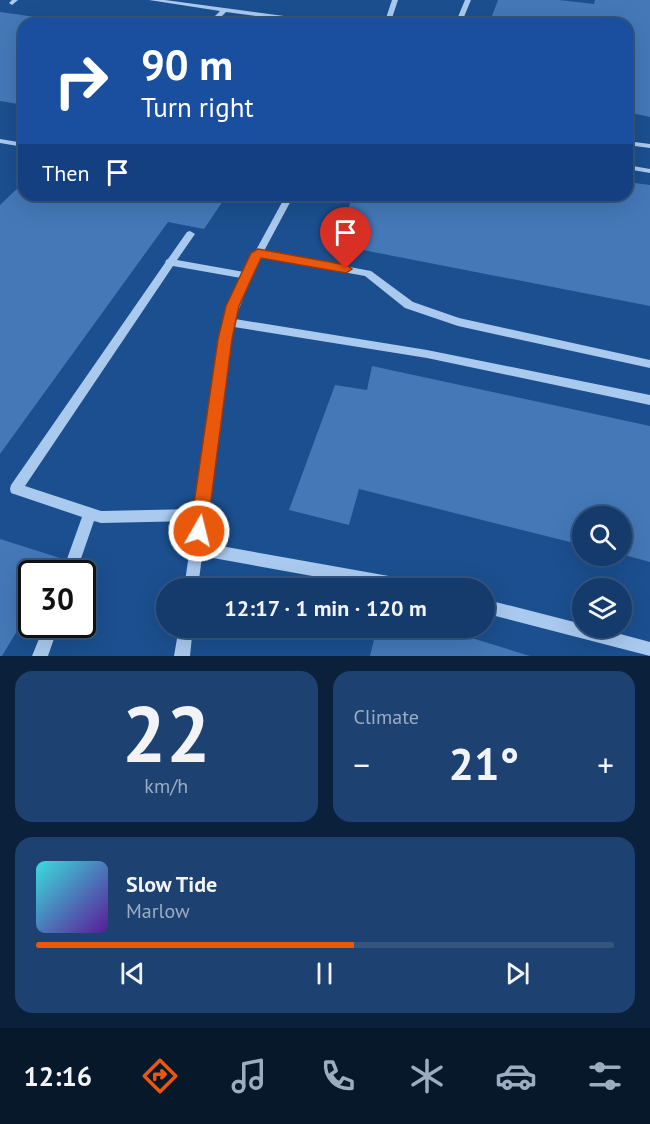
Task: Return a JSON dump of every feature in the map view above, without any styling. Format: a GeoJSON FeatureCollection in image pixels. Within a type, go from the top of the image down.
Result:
{"type":"FeatureCollection","features":[{"type":"Feature","properties":{"kind":"street"},"geometry":{"type":"LineString","coordinates":[[152,0],[284,18]]}},
{"type":"Feature","properties":{"kind":"street"},"geometry":{"type":"LineString","coordinates":[[389,18],[395,0]]}},
{"type":"Feature","properties":{"kind":"street"},"geometry":{"type":"LineString","coordinates":[[460,18],[468,0]]}},
{"type":"Feature","properties":{"kind":"street"},"geometry":{"type":"LineString","coordinates":[[216,18],[224,10]]}},
{"type":"Feature","properties":{"kind":"street"},"geometry":{"type":"LineString","coordinates":[[0,141],[18,144]]}},
{"type":"Feature","properties":{"kind":"street"},"geometry":{"type":"LineString","coordinates":[[633,144],[650,146]]}},
{"type":"Feature","properties":{"kind":"street"},"geometry":{"type":"LineString","coordinates":[[633,168],[650,171]]}},
{"type":"Feature","properties":{"kind":"street"},"geometry":{"type":"LineString","coordinates":[[192,578],[229,322],[246,276],[287,201]]}},
{"type":"Feature","properties":{"kind":"street"},"geometry":{"type":"LineString","coordinates":[[190,234],[16,489],[101,517],[201,515]]}},
{"type":"Feature","properties":{"kind":"street"},"geometry":{"type":"LineString","coordinates":[[258,253],[368,273],[409,305],[458,322],[650,364]]}},
{"type":"Feature","properties":{"kind":"street"},"geometry":{"type":"LineString","coordinates":[[169,262],[246,276]]}},
{"type":"Feature","properties":{"kind":"street"},"geometry":{"type":"LineString","coordinates":[[229,322],[427,354],[650,400]]}},
{"type":"Feature","properties":{"kind":"street"},"geometry":{"type":"LineString","coordinates":[[74,560],[90,513]]}},
{"type":"Feature","properties":{"kind":"street"},"geometry":{"type":"LineString","coordinates":[[196,548],[362,578]]}},
{"type":"Feature","properties":{"kind":"street"},"geometry":{"type":"LineString","coordinates":[[495,609],[650,649]]}},
{"type":"Feature","properties":{"kind":"street"},"geometry":{"type":"LineString","coordinates":[[40,656],[47,638]]}},
{"type":"Feature","properties":{"kind":"street"},"geometry":{"type":"LineString","coordinates":[[182,656],[184,638]]}},
{"type":"Feature","properties":{"kind":"building"},"geometry":{"type":"Polygon","coordinates":[[[498,0],[559,0],[594,4],[595,0],[650,0],[650,117],[633,113],[633,18],[491,18],[498,0]]]}},
{"type":"Feature","properties":{"kind":"building"},"geometry":{"type":"Polygon","coordinates":[[[0,12],[43,18],[18,18],[18,104],[0,101],[0,12]]]}},
{"type":"Feature","properties":{"kind":"building"},"geometry":{"type":"Polygon","coordinates":[[[633,183],[650,185],[650,306],[332,244],[351,201],[633,201],[633,183]]]}},
{"type":"Feature","properties":{"kind":"building"},"geometry":{"type":"Polygon","coordinates":[[[18,188],[18,201],[223,201],[204,229],[168,222],[0,454],[0,205],[18,188]]]}},
{"type":"Feature","properties":{"kind":"building"},"geometry":{"type":"Polygon","coordinates":[[[372,366],[650,426],[650,562],[632,557],[632,506],[572,506],[572,542],[359,489],[349,525],[289,510],[335,385],[367,390],[372,366]]]}},
{"type":"Feature","properties":{"kind":"building"},"geometry":{"type":"Polygon","coordinates":[[[0,539],[60,558],[59,560],[18,560],[18,629],[0,656],[0,539]]]}},
{"type":"Feature","properties":{"kind":"building"},"geometry":{"type":"Polygon","coordinates":[[[374,638],[472,638],[530,656],[370,656],[374,638]]]}},
{"type":"Feature","properties":{"kind":"route"},"geometry":{"type":"LineString","coordinates":[[199,531],[225,339],[233,306],[258,253],[346,269]]}}]}
